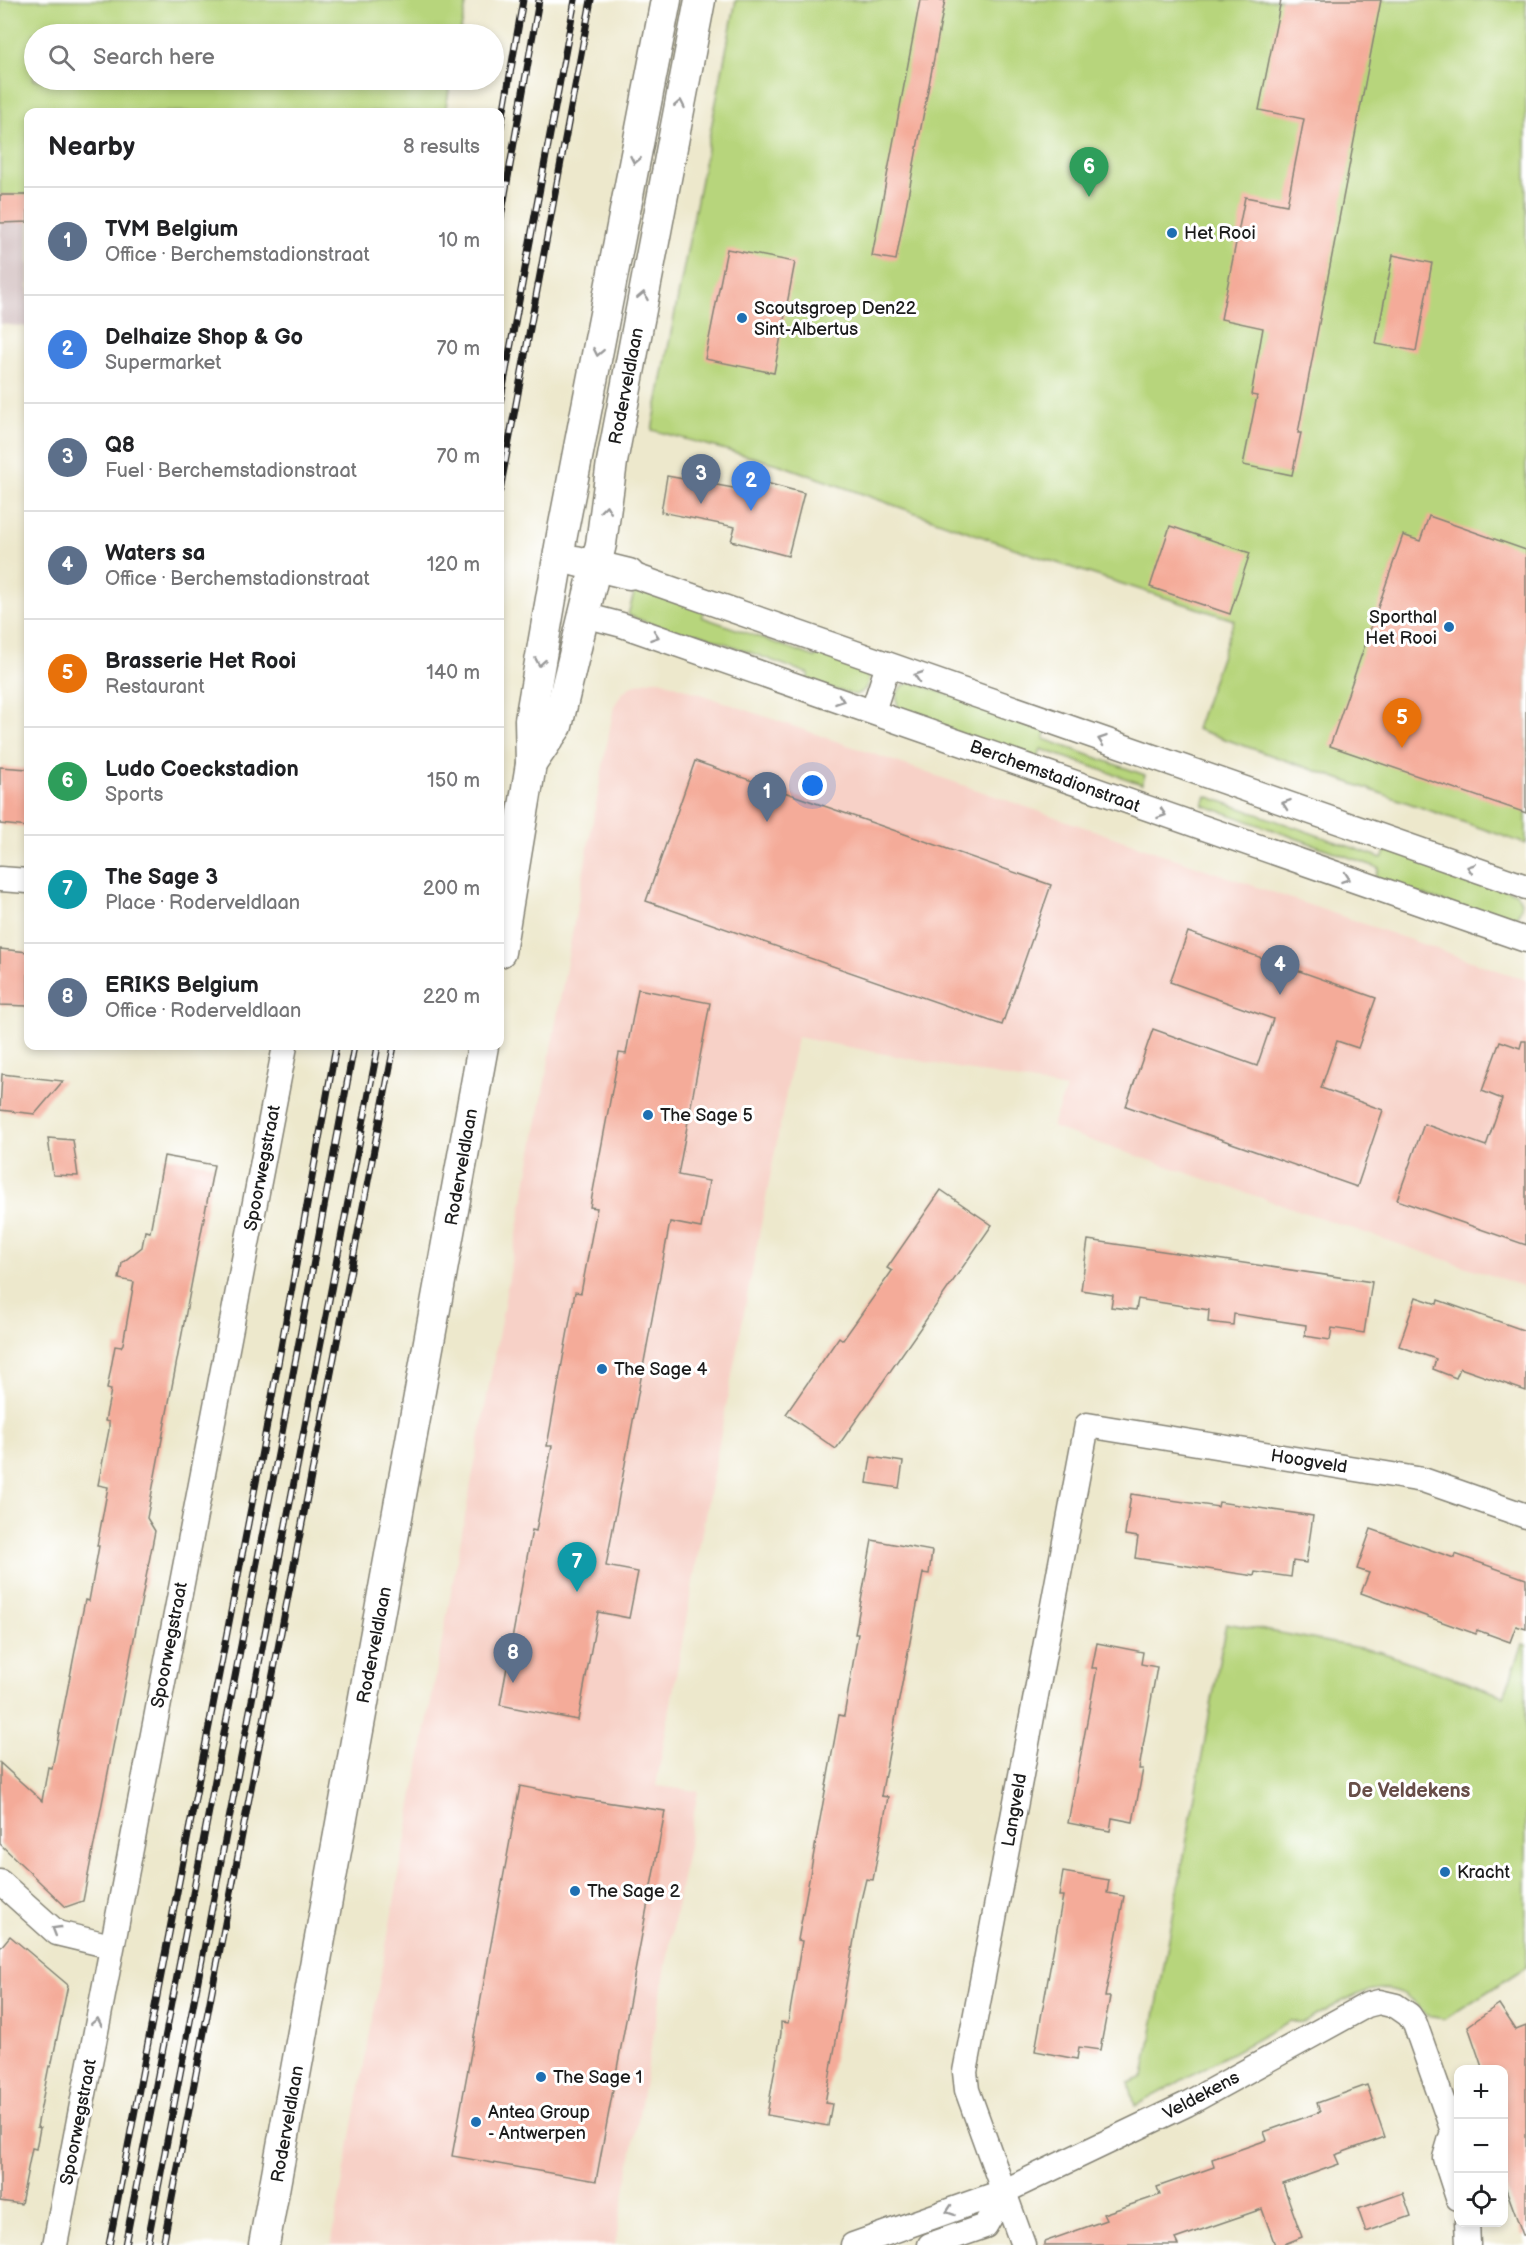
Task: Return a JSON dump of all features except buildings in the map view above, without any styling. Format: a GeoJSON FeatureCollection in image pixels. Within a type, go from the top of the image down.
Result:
{"type":"FeatureCollection","features":[{"type":"Feature","properties":{"kind":"street","name":"Roderveldlaan"},"geometry":{"type":"LineString","coordinates":[[504,928],[531,764],[530,720],[558,557],[666,0]]}},
{"type":"Feature","properties":{"kind":"street","name":"Roderveldlaan"},"geometry":{"type":"LineString","coordinates":[[531,764],[557,726],[604,531],[612,462],[700,0]]}},
{"type":"Feature","properties":{"kind":"street"},"geometry":{"type":"LineString","coordinates":[[558,557],[629,574],[1526,887]]}},
{"type":"Feature","properties":{"kind":"street"},"geometry":{"type":"LineString","coordinates":[[550,604],[584,615]]}},
{"type":"Feature","properties":{"kind":"street","name":"Berchemstadionstraat"},"geometry":{"type":"LineString","coordinates":[[584,615],[622,625],[873,711],[1526,940]]}},
{"type":"Feature","properties":{"kind":"street"},"geometry":{"type":"LineString","coordinates":[[873,711],[888,665]]}},
{"type":"Feature","properties":{"kind":"street"},"geometry":{"type":"LineString","coordinates":[[0,879],[24,881]]}},
{"type":"Feature","properties":{"kind":"street","name":"Spoorwegstraat"},"geometry":{"type":"LineString","coordinates":[[55,2245],[284,1050]]}},
{"type":"Feature","properties":{"kind":"street","name":"Roderveldlaan"},"geometry":{"type":"LineString","coordinates":[[264,2245],[482,1050]]}},
{"type":"Feature","properties":{"kind":"street","name":"Hoogveld"},"geometry":{"type":"LineString","coordinates":[[1087,1425],[1423,1480],[1526,1516]]}},
{"type":"Feature","properties":{"kind":"street","name":"Langveld"},"geometry":{"type":"LineString","coordinates":[[1023,2245],[967,2090],[965,2072],[1087,1425]]}},
{"type":"Feature","properties":{"kind":"street"},"geometry":{"type":"LineString","coordinates":[[0,1882],[57,1933],[111,1946]]}},
{"type":"Feature","properties":{"kind":"street","name":"Veldekens"},"geometry":{"type":"LineString","coordinates":[[852,2245],[1005,2192],[1186,2104],[1367,2005],[1379,2002],[1396,2006],[1409,2015],[1415,2024],[1453,2131],[1445,2158],[1454,2186]]}},
{"type":"Feature","properties":{"kind":"street"},"geometry":{"type":"LineString","coordinates":[[930,2245],[985,2226],[1005,2192]]}},
{"type":"Feature","properties":{"kind":"street"},"geometry":{"type":"LineString","coordinates":[[1467,2227],[1468,2245]]}},
{"type":"Feature","properties":{"kind":"shaded area"},"geometry":{"type":"Polygon","coordinates":[[[0,195],[24,195],[24,327],[0,324],[0,195]]]}},
{"type":"Feature","properties":{"kind":"shaded area"},"geometry":{"type":"Polygon","coordinates":[[[657,679],[1526,980],[1526,1287],[1051,1127],[1066,1089],[797,1037],[704,1521],[656,1786],[698,1791],[615,2245],[331,2245],[614,706],[623,692],[633,685],[657,679]]]}},
{"type":"Feature","properties":{"kind":"green space"},"geometry":{"type":"Polygon","coordinates":[[[0,0],[467,0],[462,24],[24,24],[24,90],[449,90],[446,108],[24,108],[24,195],[0,195],[0,0]]]}},
{"type":"Feature","properties":{"kind":"green space","name":"Het Rooi"},"geometry":{"type":"Polygon","coordinates":[[[736,0],[1526,0],[1526,844],[1196,729],[1234,620],[1045,559],[781,465],[652,430],[736,0]]]}},
{"type":"Feature","properties":{"kind":"green space"},"geometry":{"type":"Polygon","coordinates":[[[636,586],[704,609],[702,617],[815,657],[819,649],[866,668],[868,677],[866,688],[855,695],[806,682],[809,674],[697,633],[694,641],[628,615],[636,586]]]}},
{"type":"Feature","properties":{"kind":"green space"},"geometry":{"type":"Polygon","coordinates":[[[912,682],[1048,728],[1044,739],[1145,775],[1142,784],[1041,749],[1037,761],[902,713],[897,703],[897,694],[902,687],[912,682]]]}},
{"type":"Feature","properties":{"kind":"green space"},"geometry":{"type":"Polygon","coordinates":[[[1206,796],[1382,858],[1387,847],[1516,893],[1521,902],[1520,911],[1515,918],[1506,923],[1375,879],[1379,868],[1203,805],[1206,796]]]}},
{"type":"Feature","properties":{"kind":"green space"},"geometry":{"type":"Polygon","coordinates":[[[1226,1623],[1381,1652],[1504,1696],[1523,1644],[1526,1645],[1526,1967],[1445,2019],[1426,2016],[1415,2002],[1403,1994],[1378,1989],[1365,1992],[1338,2003],[1306,2021],[1290,2021],[1135,2106],[1129,2083],[1144,2077],[1226,1623]]]}},
{"type":"Feature","properties":{"kind":"railway"},"geometry":{"type":"LineString","coordinates":[[504,109],[523,0]]}},
{"type":"Feature","properties":{"kind":"railway"},"geometry":{"type":"LineString","coordinates":[[504,200],[539,0]]}},
{"type":"Feature","properties":{"kind":"railway"},"geometry":{"type":"LineString","coordinates":[[504,382],[575,0]]}},
{"type":"Feature","properties":{"kind":"railway"},"geometry":{"type":"LineString","coordinates":[[504,468],[591,0]]}},
{"type":"Feature","properties":{"kind":"railway"},"geometry":{"type":"LineString","coordinates":[[109,2245],[263,1446],[335,1050]]}},
{"type":"Feature","properties":{"kind":"railway"},"geometry":{"type":"LineString","coordinates":[[125,2245],[279,1449],[353,1050]]}},
{"type":"Feature","properties":{"kind":"railway"},"geometry":{"type":"LineString","coordinates":[[147,2245],[377,1050]]}},
{"type":"Feature","properties":{"kind":"railway"},"geometry":{"type":"LineString","coordinates":[[163,2245],[393,1050]]}},
{"type":"Feature","properties":{"kind":"place","name":"Ludo Coeckstadion"},"geometry":{"type":"Point","coordinates":[1089,197]}},
{"type":"Feature","properties":{"kind":"place","name":"Het Rooi"},"geometry":{"type":"Point","coordinates":[1172,233]}},
{"type":"Feature","properties":{"kind":"place","name":"Scoutsgroep Den22 Sint-Albertus"},"geometry":{"type":"Point","coordinates":[742,318]}},
{"type":"Feature","properties":{"kind":"place","name":"Q8"},"geometry":{"type":"Point","coordinates":[701,504]}},
{"type":"Feature","properties":{"kind":"place","name":"Delhaize Shop & Go"},"geometry":{"type":"Point","coordinates":[751,511]}},
{"type":"Feature","properties":{"kind":"place","name":"Sporthal Het Rooi"},"geometry":{"type":"Point","coordinates":[1449,627]}},
{"type":"Feature","properties":{"kind":"place","name":"Brasserie Het Rooi"},"geometry":{"type":"Point","coordinates":[1402,748]}},
{"type":"Feature","properties":{"kind":"place","name":"TVM Belgium"},"geometry":{"type":"Point","coordinates":[767,822]}},
{"type":"Feature","properties":{"kind":"place","name":"Waters sa"},"geometry":{"type":"Point","coordinates":[1280,995]}},
{"type":"Feature","properties":{"kind":"place","name":"The Sage 5"},"geometry":{"type":"Point","coordinates":[648,1115]}},
{"type":"Feature","properties":{"kind":"place","name":"The Sage 4"},"geometry":{"type":"Point","coordinates":[602,1369]}},
{"type":"Feature","properties":{"kind":"place","name":"The Sage 3"},"geometry":{"type":"Point","coordinates":[577,1592]}},
{"type":"Feature","properties":{"kind":"place","name":"ERIKS Belgium"},"geometry":{"type":"Point","coordinates":[513,1683]}},
{"type":"Feature","properties":{"kind":"place","name":"Kracht"},"geometry":{"type":"Point","coordinates":[1445,1872]}},
{"type":"Feature","properties":{"kind":"place","name":"The Sage 2"},"geometry":{"type":"Point","coordinates":[575,1891]}},
{"type":"Feature","properties":{"kind":"place","name":"The Sage 1"},"geometry":{"type":"Point","coordinates":[541,2077]}},
{"type":"Feature","properties":{"kind":"place","name":"Antea Group - Antwerpen"},"geometry":{"type":"Point","coordinates":[476,2122]}},
{"type":"Feature","properties":{"kind":"district","name":"De Veldekens"},"geometry":{"type":"Point","coordinates":[1409,1790]}}]}
